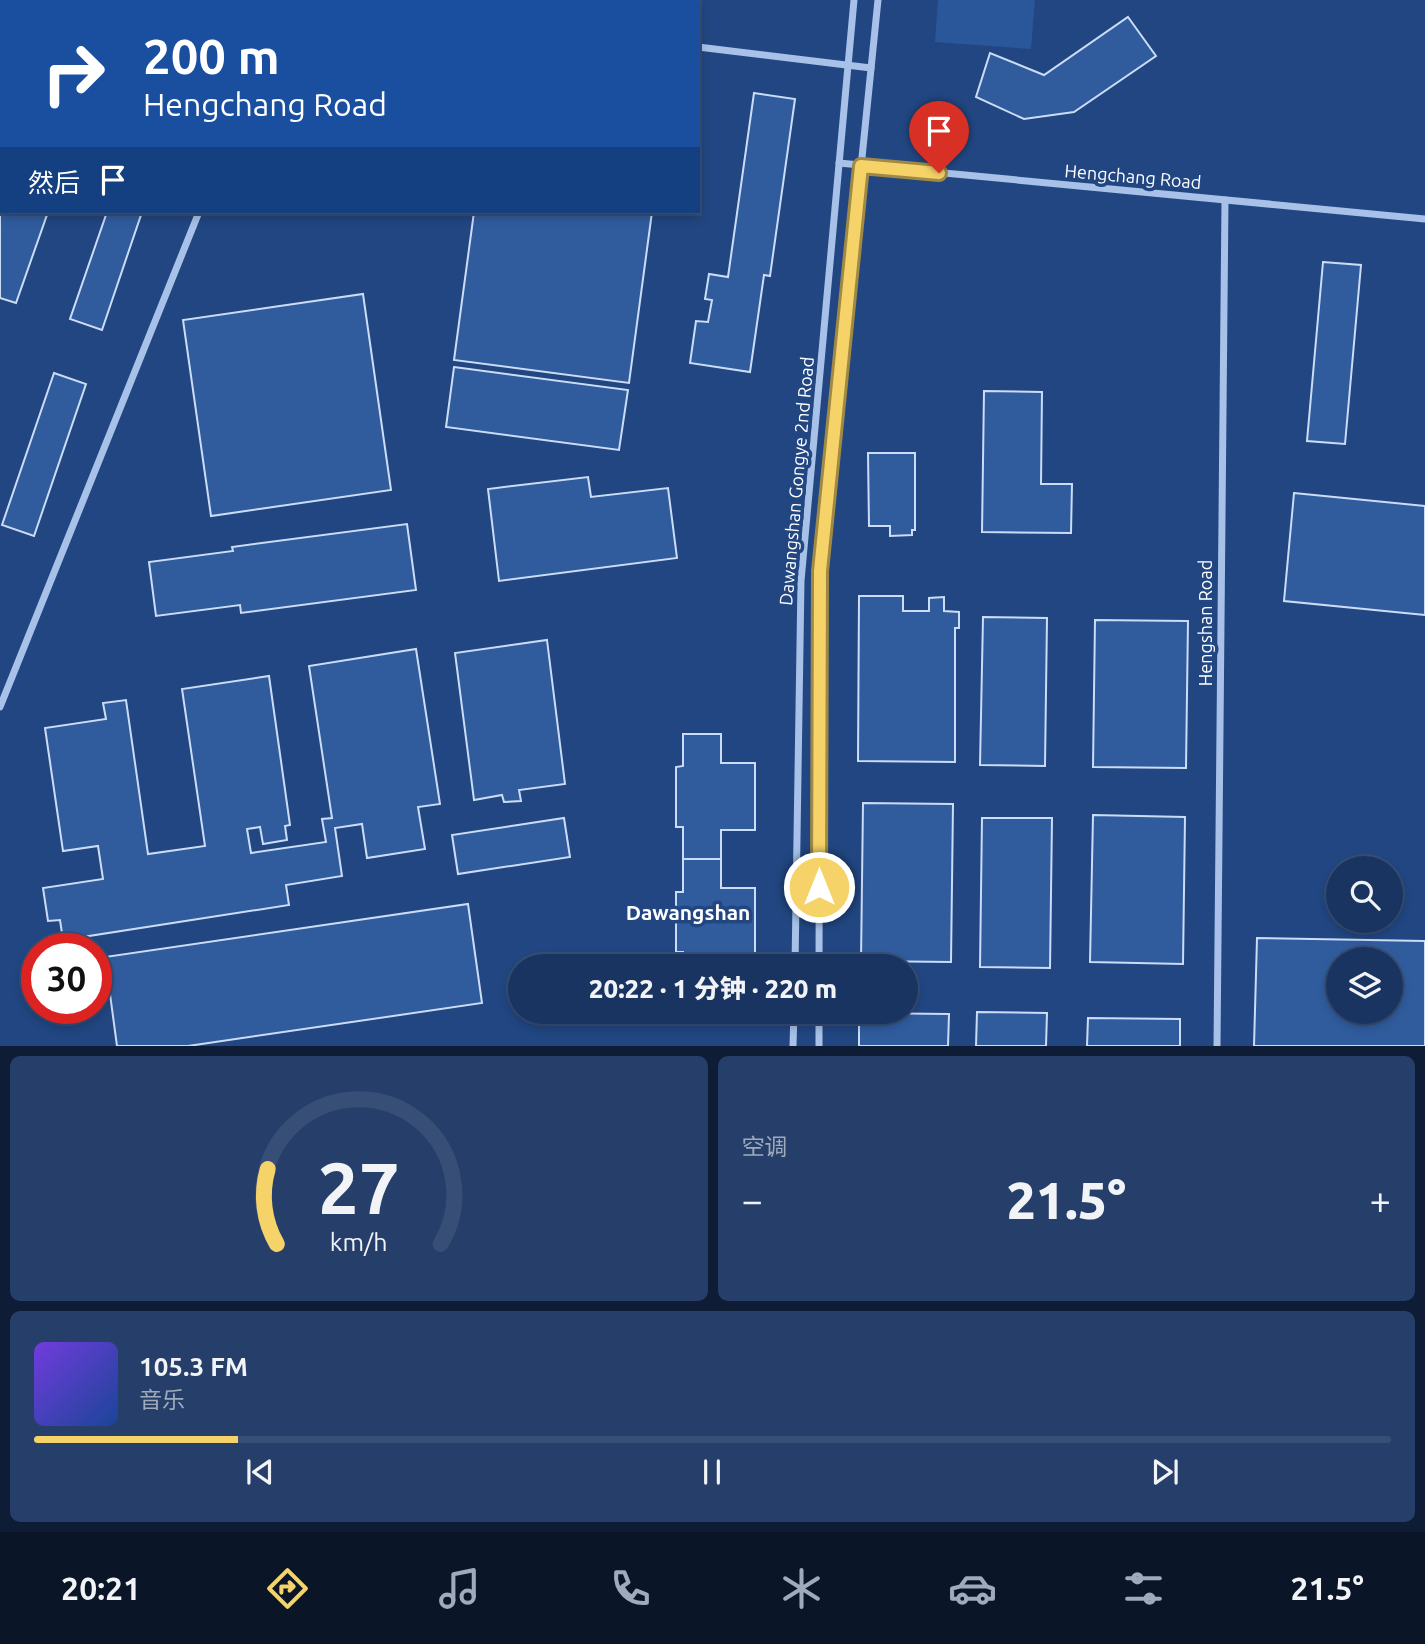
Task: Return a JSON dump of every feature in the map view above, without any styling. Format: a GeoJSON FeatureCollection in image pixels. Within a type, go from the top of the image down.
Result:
{"type":"FeatureCollection","features":[{"type":"Feature","properties":{"kind":"street","name":"Dawangshan Gongye 2nd Road"},"geometry":{"type":"LineString","coordinates":[[794,954],[801,581],[854,0]]}},
{"type":"Feature","properties":{"kind":"street","name":"Dawangshan Gongye 2nd Road"},"geometry":{"type":"LineString","coordinates":[[819,954],[820,571],[878,0]]}},
{"type":"Feature","properties":{"kind":"street"},"geometry":{"type":"LineString","coordinates":[[700,47],[872,68]]}},
{"type":"Feature","properties":{"kind":"street","name":"Hengchang Road"},"geometry":{"type":"LineString","coordinates":[[839,163],[1425,219]]}},
{"type":"Feature","properties":{"kind":"street","name":"Hengshan Road"},"geometry":{"type":"LineString","coordinates":[[1217,1045],[1225,201]]}},
{"type":"Feature","properties":{"kind":"street"},"geometry":{"type":"LineString","coordinates":[[0,707],[198,214]]}},
{"type":"Feature","properties":{"kind":"street"},"geometry":{"type":"LineString","coordinates":[[793,1045],[794,1024]]}},
{"type":"Feature","properties":{"kind":"street"},"geometry":{"type":"LineString","coordinates":[[818,1045],[819,1024]]}},
{"type":"Feature","properties":{"kind":"shaded area"},"geometry":{"type":"Polygon","coordinates":[[[938,0],[1035,0],[1031,49],[935,42],[938,0]]]}},
{"type":"Feature","properties":{"kind":"building"},"geometry":{"type":"Polygon","coordinates":[[[1128,17],[1156,56],[1074,112],[1024,119],[976,97],[990,53],[1044,75],[1128,17]]]}},
{"type":"Feature","properties":{"kind":"building"},"geometry":{"type":"Polygon","coordinates":[[[754,93],[795,99],[770,276],[764,275],[750,372],[690,363],[696,321],[708,322],[712,300],[705,299],[709,274],[728,277],[754,93]]]}},
{"type":"Feature","properties":{"kind":"building"},"geometry":{"type":"Polygon","coordinates":[[[0,214],[47,214],[16,303],[0,298],[0,214]]]}},
{"type":"Feature","properties":{"kind":"building"},"geometry":{"type":"Polygon","coordinates":[[[106,214],[141,214],[102,330],[70,319],[106,214]]]}},
{"type":"Feature","properties":{"kind":"building"},"geometry":{"type":"Polygon","coordinates":[[[474,214],[652,214],[629,383],[454,360],[474,214]]]}},
{"type":"Feature","properties":{"kind":"building"},"geometry":{"type":"Polygon","coordinates":[[[1323,262],[1361,265],[1345,444],[1307,441],[1323,262]]]}},
{"type":"Feature","properties":{"kind":"building"},"geometry":{"type":"Polygon","coordinates":[[[363,294],[391,490],[211,516],[183,320],[363,294]]]}},
{"type":"Feature","properties":{"kind":"building"},"geometry":{"type":"Polygon","coordinates":[[[454,367],[628,390],[619,450],[446,427],[454,367]]]}},
{"type":"Feature","properties":{"kind":"building"},"geometry":{"type":"Polygon","coordinates":[[[54,373],[86,384],[34,536],[2,525],[54,373]]]}},
{"type":"Feature","properties":{"kind":"building"},"geometry":{"type":"Polygon","coordinates":[[[984,391],[1042,392],[1041,484],[1072,484],[1071,533],[982,532],[984,391]]]}},
{"type":"Feature","properties":{"kind":"building"},"geometry":{"type":"Polygon","coordinates":[[[868,453],[915,453],[915,530],[912,530],[912,535],[890,536],[890,526],[869,526],[868,453]]]}},
{"type":"Feature","properties":{"kind":"building"},"geometry":{"type":"Polygon","coordinates":[[[588,477],[591,497],[668,488],[677,558],[499,581],[488,489],[588,477]]]}},
{"type":"Feature","properties":{"kind":"building"},"geometry":{"type":"Polygon","coordinates":[[[1294,493],[1425,506],[1425,615],[1284,601],[1294,493]]]}},
{"type":"Feature","properties":{"kind":"building"},"geometry":{"type":"Polygon","coordinates":[[[407,524],[416,590],[241,613],[240,605],[156,616],[149,562],[233,551],[232,547],[407,524]]]}},
{"type":"Feature","properties":{"kind":"building"},"geometry":{"type":"Polygon","coordinates":[[[859,596],[903,596],[903,611],[929,611],[929,598],[944,597],[944,611],[959,612],[959,628],[955,628],[955,762],[858,761],[859,596]]]}},
{"type":"Feature","properties":{"kind":"building"},"geometry":{"type":"Polygon","coordinates":[[[983,617],[1047,618],[1045,766],[980,765],[983,617]]]}},
{"type":"Feature","properties":{"kind":"building"},"geometry":{"type":"Polygon","coordinates":[[[1095,620],[1188,621],[1186,768],[1093,767],[1095,620]]]}},
{"type":"Feature","properties":{"kind":"building"},"geometry":{"type":"Polygon","coordinates":[[[547,640],[565,784],[519,790],[521,801],[504,802],[502,795],[474,800],[455,653],[547,640]]]}},
{"type":"Feature","properties":{"kind":"building"},"geometry":{"type":"Polygon","coordinates":[[[416,649],[440,804],[418,807],[425,849],[367,858],[362,824],[335,828],[342,876],[286,885],[289,905],[108,933],[62,933],[60,920],[48,921],[43,888],[103,879],[98,846],[63,851],[45,728],[106,719],[103,703],[126,700],[148,854],[205,846],[182,689],[269,676],[290,825],[285,826],[287,840],[263,844],[260,827],[247,829],[251,853],[326,842],[322,819],[332,818],[309,666],[416,649]]]}},
{"type":"Feature","properties":{"kind":"building"},"geometry":{"type":"Polygon","coordinates":[[[683,734],[721,734],[721,763],[755,763],[755,830],[721,830],[721,859],[683,859],[683,827],[676,827],[676,767],[683,766],[683,734]]]}},
{"type":"Feature","properties":{"kind":"building"},"geometry":{"type":"Polygon","coordinates":[[[863,803],[953,804],[951,962],[918,962],[918,954],[861,954],[863,803]]]}},
{"type":"Feature","properties":{"kind":"building"},"geometry":{"type":"Polygon","coordinates":[[[1093,815],[1185,817],[1183,964],[1090,962],[1093,815]]]}},
{"type":"Feature","properties":{"kind":"building"},"geometry":{"type":"Polygon","coordinates":[[[564,818],[570,857],[458,874],[452,835],[564,818]]]}},
{"type":"Feature","properties":{"kind":"building"},"geometry":{"type":"Polygon","coordinates":[[[982,818],[1052,818],[1050,968],[980,967],[982,818]]]}},
{"type":"Feature","properties":{"kind":"building"},"geometry":{"type":"Polygon","coordinates":[[[683,859],[721,859],[721,888],[755,888],[755,954],[676,952],[676,892],[683,892],[683,859]]]}},
{"type":"Feature","properties":{"kind":"building"},"geometry":{"type":"Polygon","coordinates":[[[468,904],[482,1003],[188,1046],[117,1046],[112,1009],[112,956],[468,904]]]}},
{"type":"Feature","properties":{"kind":"building"},"geometry":{"type":"Polygon","coordinates":[[[1257,938],[1425,941],[1425,1046],[1254,1046],[1257,938]]]}},
{"type":"Feature","properties":{"kind":"building"},"geometry":{"type":"Polygon","coordinates":[[[977,1012],[1047,1013],[1046,1046],[976,1046],[977,1012]]]}},
{"type":"Feature","properties":{"kind":"building"},"geometry":{"type":"Polygon","coordinates":[[[918,1014],[949,1014],[948,1046],[859,1046],[859,1024],[918,1024],[918,1014]]]}},
{"type":"Feature","properties":{"kind":"building"},"geometry":{"type":"Polygon","coordinates":[[[1088,1018],[1180,1019],[1180,1046],[1087,1046],[1088,1018]]]}},
{"type":"Feature","properties":{"kind":"district","name":"Dawangshan"},"geometry":{"type":"Point","coordinates":[688,912]}},
{"type":"Feature","properties":{"kind":"route"},"geometry":{"type":"LineString","coordinates":[[819,887],[820,571],[861,166],[939,173]]}}]}
